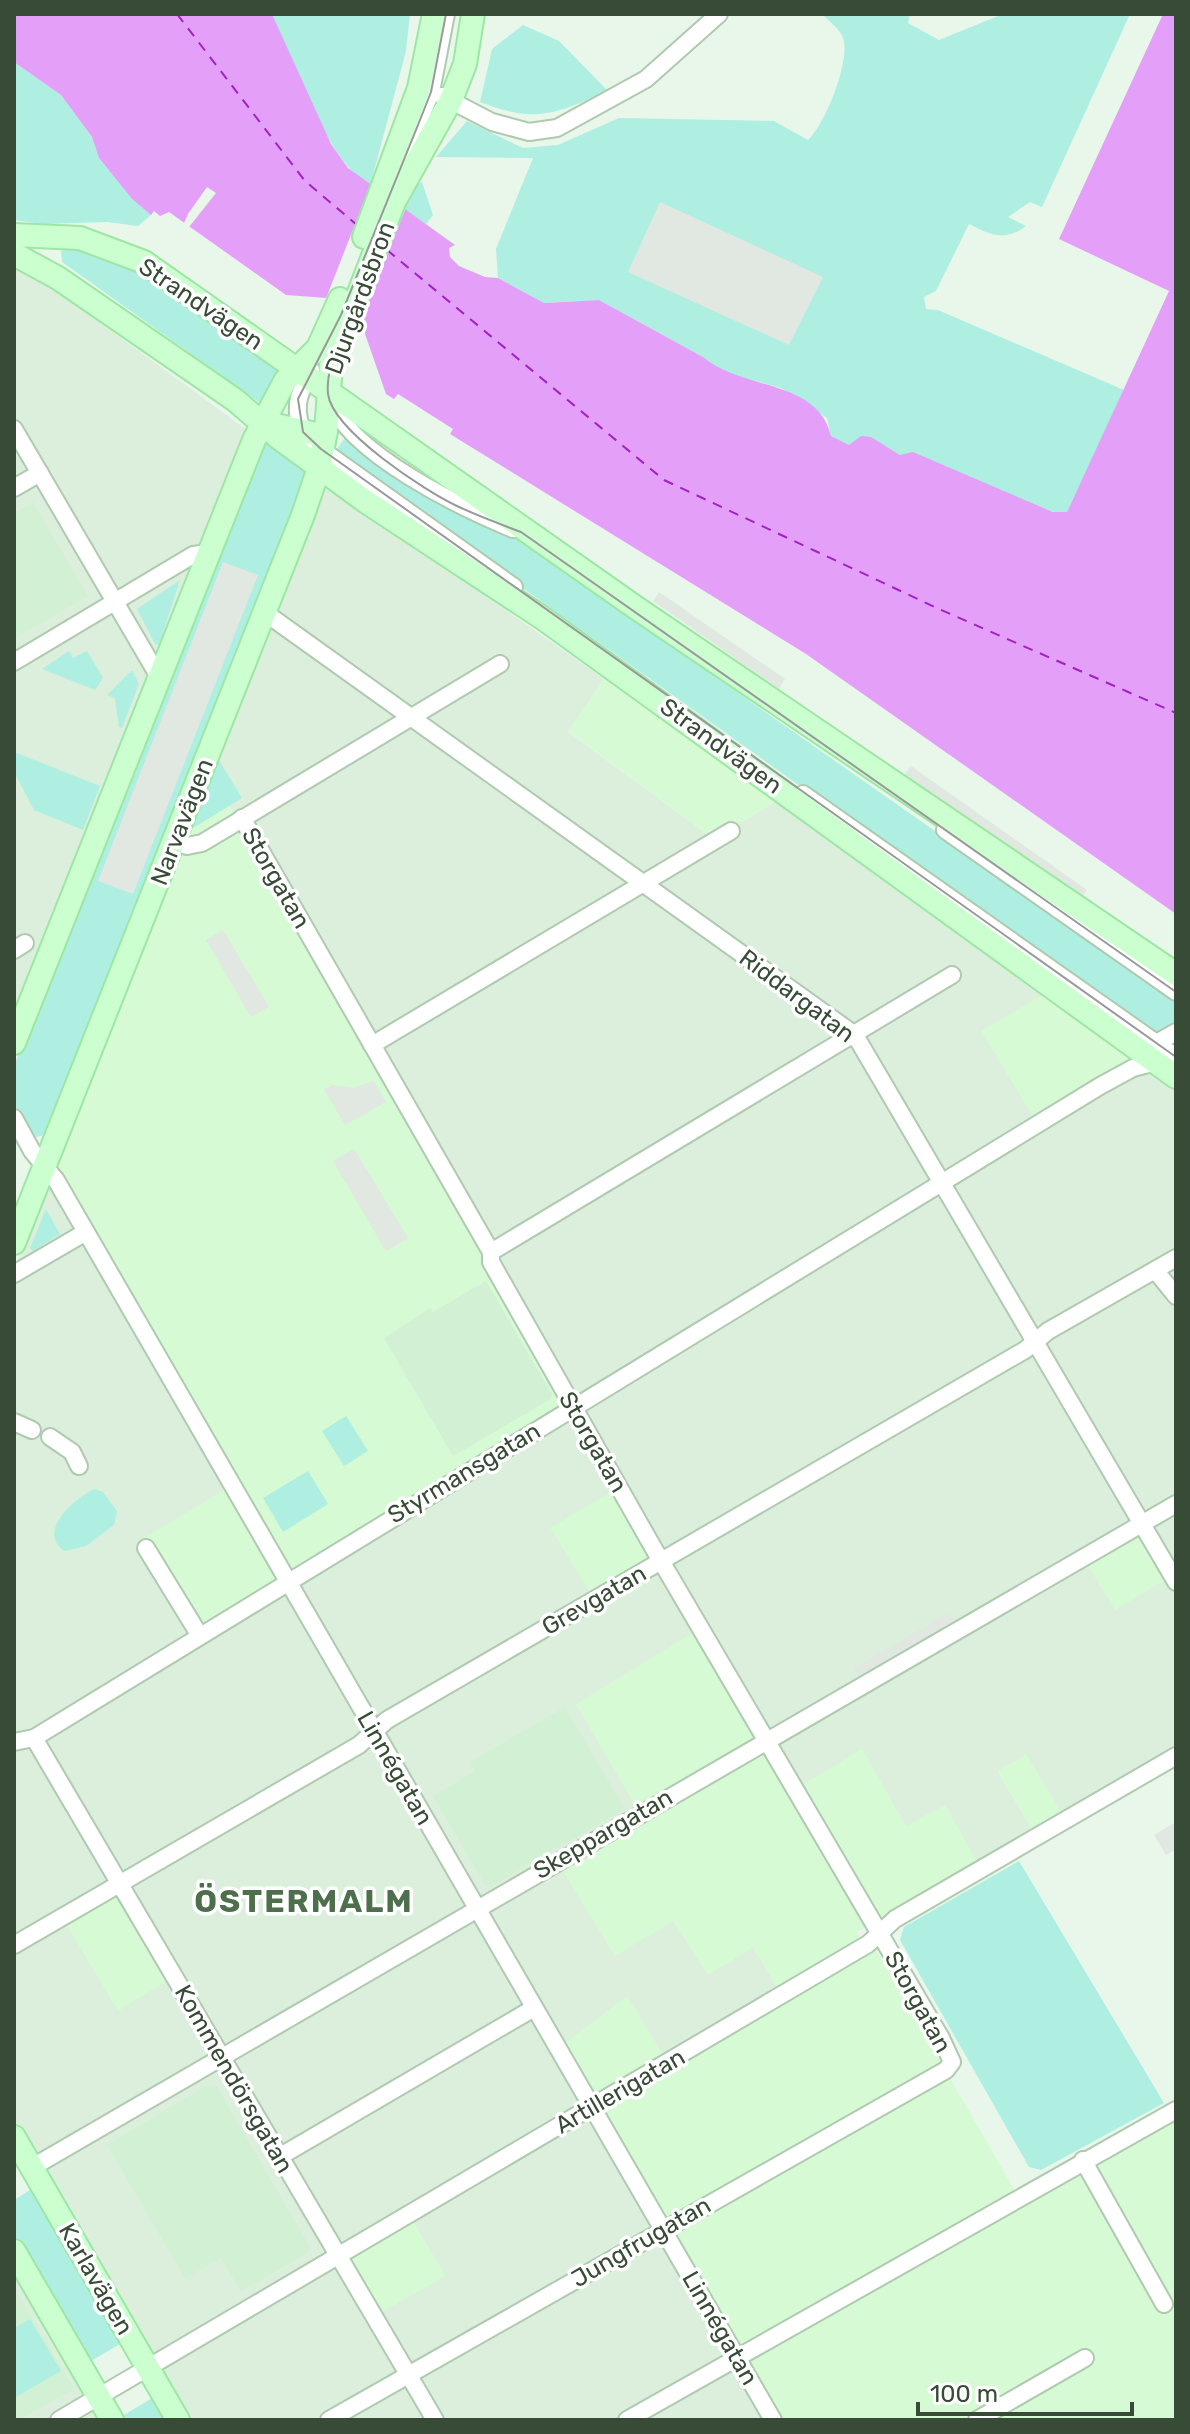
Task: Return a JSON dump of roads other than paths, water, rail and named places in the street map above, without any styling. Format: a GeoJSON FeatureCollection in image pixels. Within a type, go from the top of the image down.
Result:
{"type":"FeatureCollection","features":[{"type":"Feature","properties":{"kind":"street"},"geometry":{"type":"LineString","coordinates":[[434,14],[435,94]]}},
{"type":"Feature","properties":{"kind":"street"},"geometry":{"type":"LineString","coordinates":[[387,198],[435,94],[446,14]]}},
{"type":"Feature","properties":{"kind":"street"},"geometry":{"type":"LineString","coordinates":[[387,198],[435,94],[454,14]]}},
{"type":"Feature","properties":{"kind":"street"},"geometry":{"type":"LineString","coordinates":[[435,94],[465,64],[473,14]]}},
{"type":"Feature","properties":{"kind":"street"},"geometry":{"type":"LineString","coordinates":[[435,94],[492,122],[529,132],[557,128],[646,79],[719,14]]}},
{"type":"Feature","properties":{"kind":"street","name":"Djurgårdsbron"},"geometry":{"type":"LineString","coordinates":[[328,394],[341,315],[387,198]]}},
{"type":"Feature","properties":{"kind":"street","name":"Strandvägen"},"geometry":{"type":"LineString","coordinates":[[14,235],[65,237],[108,247],[144,262],[192,293],[328,394],[1176,974]]}},
{"type":"Feature","properties":{"kind":"street"},"geometry":{"type":"LineString","coordinates":[[58,278],[50,258],[53,246],[65,237]]}},
{"type":"Feature","properties":{"kind":"street","name":"Strandvägen"},"geometry":{"type":"LineString","coordinates":[[14,254],[58,278],[303,438],[544,619],[1158,1054],[1176,1077]]}},
{"type":"Feature","properties":{"kind":"street","name":"Djurgårdsbron"},"geometry":{"type":"LineString","coordinates":[[300,374],[341,315]]}},
{"type":"Feature","properties":{"kind":"street"},"geometry":{"type":"LineString","coordinates":[[300,374],[296,414],[303,438]]}},
{"type":"Feature","properties":{"kind":"street","name":"Narvavägen"},"geometry":{"type":"LineString","coordinates":[[14,1243],[264,612],[303,438],[300,374]]}},
{"type":"Feature","properties":{"kind":"street","name":"Strandvägen"},"geometry":{"type":"LineString","coordinates":[[328,394],[345,426],[436,494],[521,532],[1176,992]]}},
{"type":"Feature","properties":{"kind":"street","name":"Narvavägen"},"geometry":{"type":"LineString","coordinates":[[15,1038],[208,553],[303,438],[328,394]]}},
{"type":"Feature","properties":{"kind":"street"},"geometry":{"type":"LineString","coordinates":[[14,429],[159,677]]}},
{"type":"Feature","properties":{"kind":"street"},"geometry":{"type":"LineString","coordinates":[[14,488],[40,473]]}},
{"type":"Feature","properties":{"kind":"street"},"geometry":{"type":"LineString","coordinates":[[14,662],[193,555],[208,553]]}},
{"type":"Feature","properties":{"kind":"street","name":"Riddargatan"},"geometry":{"type":"LineString","coordinates":[[264,612],[855,1035],[944,1181],[1176,1582]]}},
{"type":"Feature","properties":{"kind":"street"},"geometry":{"type":"LineString","coordinates":[[173,841],[187,846],[202,843],[500,664]]}},
{"type":"Feature","properties":{"kind":"street","name":"Storgatan"},"geometry":{"type":"LineString","coordinates":[[242,818],[491,1252],[491,1262],[573,1408],[952,2062]]}},
{"type":"Feature","properties":{"kind":"street"},"geometry":{"type":"LineString","coordinates":[[372,1045],[731,831]]}},
{"type":"Feature","properties":{"kind":"street"},"geometry":{"type":"LineString","coordinates":[[491,1252],[952,975]]}},
{"type":"Feature","properties":{"kind":"street","name":"Styrmansgatan"},"geometry":{"type":"LineString","coordinates":[[34,1738],[1100,1086],[1114,1069],[1158,1054],[1176,1032]]}},
{"type":"Feature","properties":{"kind":"street","name":"Linnégatan"},"geometry":{"type":"LineString","coordinates":[[14,1118],[32,1151],[45,1164],[86,1232],[773,2420]]}},
{"type":"Feature","properties":{"kind":"street"},"geometry":{"type":"LineString","coordinates":[[14,1274],[86,1232]]}},
{"type":"Feature","properties":{"kind":"street","name":"Grevgatan"},"geometry":{"type":"LineString","coordinates":[[14,1945],[359,1745],[374,1731],[1176,1258]]}},
{"type":"Feature","properties":{"kind":"street"},"geometry":{"type":"LineString","coordinates":[[1155,1270],[1176,1296]]}},
{"type":"Feature","properties":{"kind":"street"},"geometry":{"type":"LineString","coordinates":[[14,1422],[32,1430]]}},
{"type":"Feature","properties":{"kind":"street"},"geometry":{"type":"LineString","coordinates":[[50,1437],[72,1452],[79,1466]]}},
{"type":"Feature","properties":{"kind":"street","name":"Skeppargatan"},"geometry":{"type":"LineString","coordinates":[[31,2168],[476,1907],[1176,1504]]}},
{"type":"Feature","properties":{"kind":"street"},"geometry":{"type":"LineString","coordinates":[[146,1548],[200,1636]]}},
{"type":"Feature","properties":{"kind":"street"},"geometry":{"type":"LineString","coordinates":[[14,1742],[34,1738]]}},
{"type":"Feature","properties":{"kind":"street","name":"Kommendörsgatan"},"geometry":{"type":"LineString","coordinates":[[34,1738],[435,2420]]}},
{"type":"Feature","properties":{"kind":"street","name":"Artillerigatan"},"geometry":{"type":"LineString","coordinates":[[59,2420],[868,1944],[903,1914],[1176,1756]]}},
{"type":"Feature","properties":{"kind":"street"},"geometry":{"type":"LineString","coordinates":[[279,2157],[534,2008]]}},
{"type":"Feature","properties":{"kind":"street","name":"Jungfrugatan"},"geometry":{"type":"LineString","coordinates":[[329,2420],[946,2070],[952,2062]]}},
{"type":"Feature","properties":{"kind":"street"},"geometry":{"type":"LineString","coordinates":[[627,2420],[1176,2110]]}},
{"type":"Feature","properties":{"kind":"street","name":"Karlavägen"},"geometry":{"type":"LineString","coordinates":[[14,2137],[178,2420]]}},
{"type":"Feature","properties":{"kind":"street"},"geometry":{"type":"LineString","coordinates":[[1083,2160],[1164,2304]]}},
{"type":"Feature","properties":{"kind":"street"},"geometry":{"type":"LineString","coordinates":[[14,2251],[112,2420]]}},
{"type":"Feature","properties":{"kind":"street"},"geometry":{"type":"LineString","coordinates":[[977,2420],[1085,2358]]}},
{"type":"Feature","properties":{"kind":"tram line"},"geometry":{"type":"LineString","coordinates":[[446,14],[431,92],[341,315],[298,399],[303,432],[321,449],[1176,1057]]}},
{"type":"Feature","properties":{"kind":"tram line"},"geometry":{"type":"LineString","coordinates":[[342,334],[330,371],[328,394],[346,425],[382,458],[442,498],[521,532],[1176,992]]}},
{"type":"Feature","properties":{"kind":"district","name":"ÖSTERMALM"},"geometry":{"type":"Point","coordinates":[304,1901]}}]}
